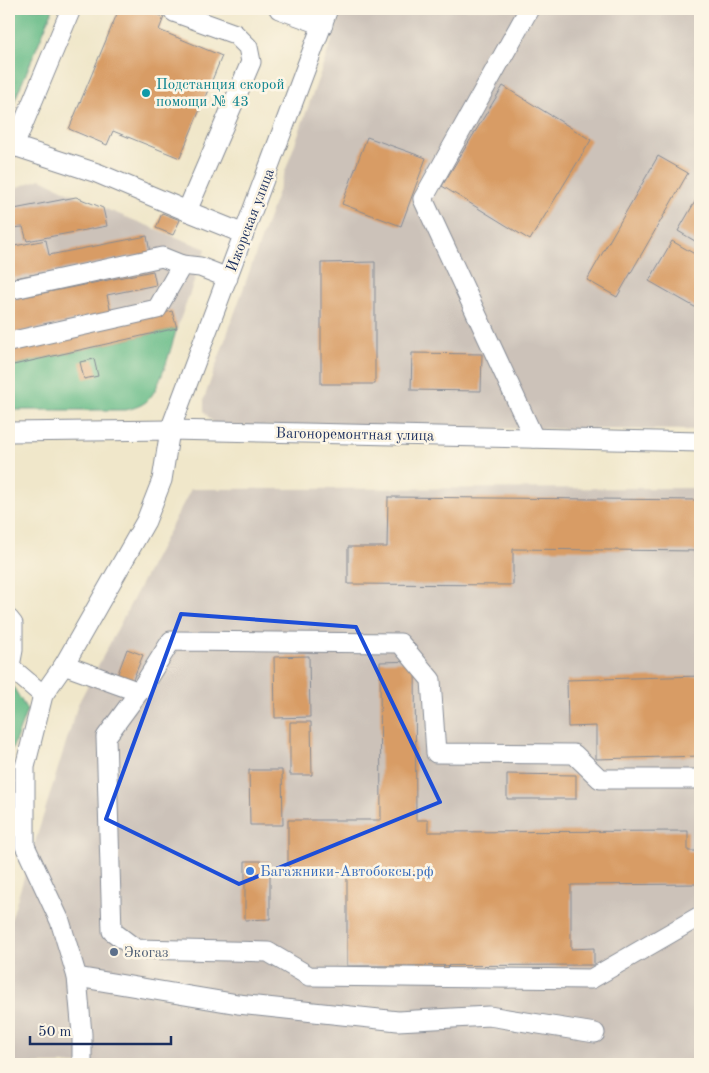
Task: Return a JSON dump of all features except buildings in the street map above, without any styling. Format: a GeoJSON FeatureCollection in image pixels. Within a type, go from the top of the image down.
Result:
{"type":"FeatureCollection","features":[{"type":"Feature","properties":{"kind":"street"},"geometry":{"type":"LineString","coordinates":[[71,9],[11,148],[97,172],[187,212],[244,234]]}},
{"type":"Feature","properties":{"kind":"street"},"geometry":{"type":"LineString","coordinates":[[279,9],[325,17]]}},
{"type":"Feature","properties":{"kind":"street"},"geometry":{"type":"LineString","coordinates":[[529,9],[423,199],[534,438]]}},
{"type":"Feature","properties":{"kind":"street"},"geometry":{"type":"LineString","coordinates":[[174,12],[235,34],[248,47],[251,62],[187,212]]}},
{"type":"Feature","properties":{"kind":"street","name":"Ижорская улица"},"geometry":{"type":"LineString","coordinates":[[43,695],[64,665],[146,521],[162,480],[170,430],[325,17]]}},
{"type":"Feature","properties":{"kind":"street"},"geometry":{"type":"LineString","coordinates":[[9,290],[162,257],[182,265],[200,267],[228,278]]}},
{"type":"Feature","properties":{"kind":"street"},"geometry":{"type":"LineString","coordinates":[[9,342],[157,309],[182,265]]}},
{"type":"Feature","properties":{"kind":"street","name":"Вагоноремонтная улица"},"geometry":{"type":"LineString","coordinates":[[9,432],[170,430],[700,442]]}},
{"type":"Feature","properties":{"kind":"street"},"geometry":{"type":"LineString","coordinates":[[9,620],[13,624],[13,650],[9,666],[43,695],[25,768],[26,846],[60,921],[77,977],[82,1034],[82,1064]]}},
{"type":"Feature","properties":{"kind":"street"},"geometry":{"type":"LineString","coordinates":[[700,779],[600,779],[574,754],[436,753],[431,680],[400,643],[171,641],[139,692],[106,737],[112,931],[136,949],[268,952],[309,976],[591,979],[700,916]]}},
{"type":"Feature","properties":{"kind":"street"},"geometry":{"type":"LineString","coordinates":[[64,665],[139,692]]}},
{"type":"Feature","properties":{"kind":"street"},"geometry":{"type":"LineString","coordinates":[[77,977],[238,1004],[398,1021],[489,1016],[595,1033]]}},
{"type":"Feature","properties":{"kind":"highlighted area"},"geometry":{"type":"Polygon","coordinates":[[[181,614],[356,627],[440,802],[239,884],[106,819],[181,614]]]}},
{"type":"Feature","properties":{"kind":"shaded area"},"geometry":{"type":"Polygon","coordinates":[[[343,9],[700,9],[700,430],[222,426],[214,424],[204,411],[204,399],[343,9]]]}},
{"type":"Feature","properties":{"kind":"shaded area"},"geometry":{"type":"Polygon","coordinates":[[[41,179],[93,204],[206,249],[177,328],[9,366],[9,190],[41,179]]]}},
{"type":"Feature","properties":{"kind":"shaded area"},"geometry":{"type":"Polygon","coordinates":[[[700,488],[700,1064],[9,1064],[9,926],[78,704],[191,489],[700,488]]]}},
{"type":"Feature","properties":{"kind":"green space"},"geometry":{"type":"Polygon","coordinates":[[[9,9],[53,9],[9,114],[9,9]]]}},
{"type":"Feature","properties":{"kind":"green space"},"geometry":{"type":"Polygon","coordinates":[[[177,328],[157,387],[147,401],[140,406],[126,410],[9,410],[9,366],[177,328]]]}},
{"type":"Feature","properties":{"kind":"green space"},"geometry":{"type":"Polygon","coordinates":[[[9,684],[12,685],[27,710],[9,753],[9,684]]]}},
{"type":"Feature","properties":{"kind":"place","name":"Подстанция скорой помощи № 43"},"geometry":{"type":"Point","coordinates":[146,93]}},
{"type":"Feature","properties":{"kind":"place","name":"Багажники-Автобоксы.рф"},"geometry":{"type":"Point","coordinates":[250,871]}},
{"type":"Feature","properties":{"kind":"place","name":"Экогаз"},"geometry":{"type":"Point","coordinates":[114,952]}}]}
